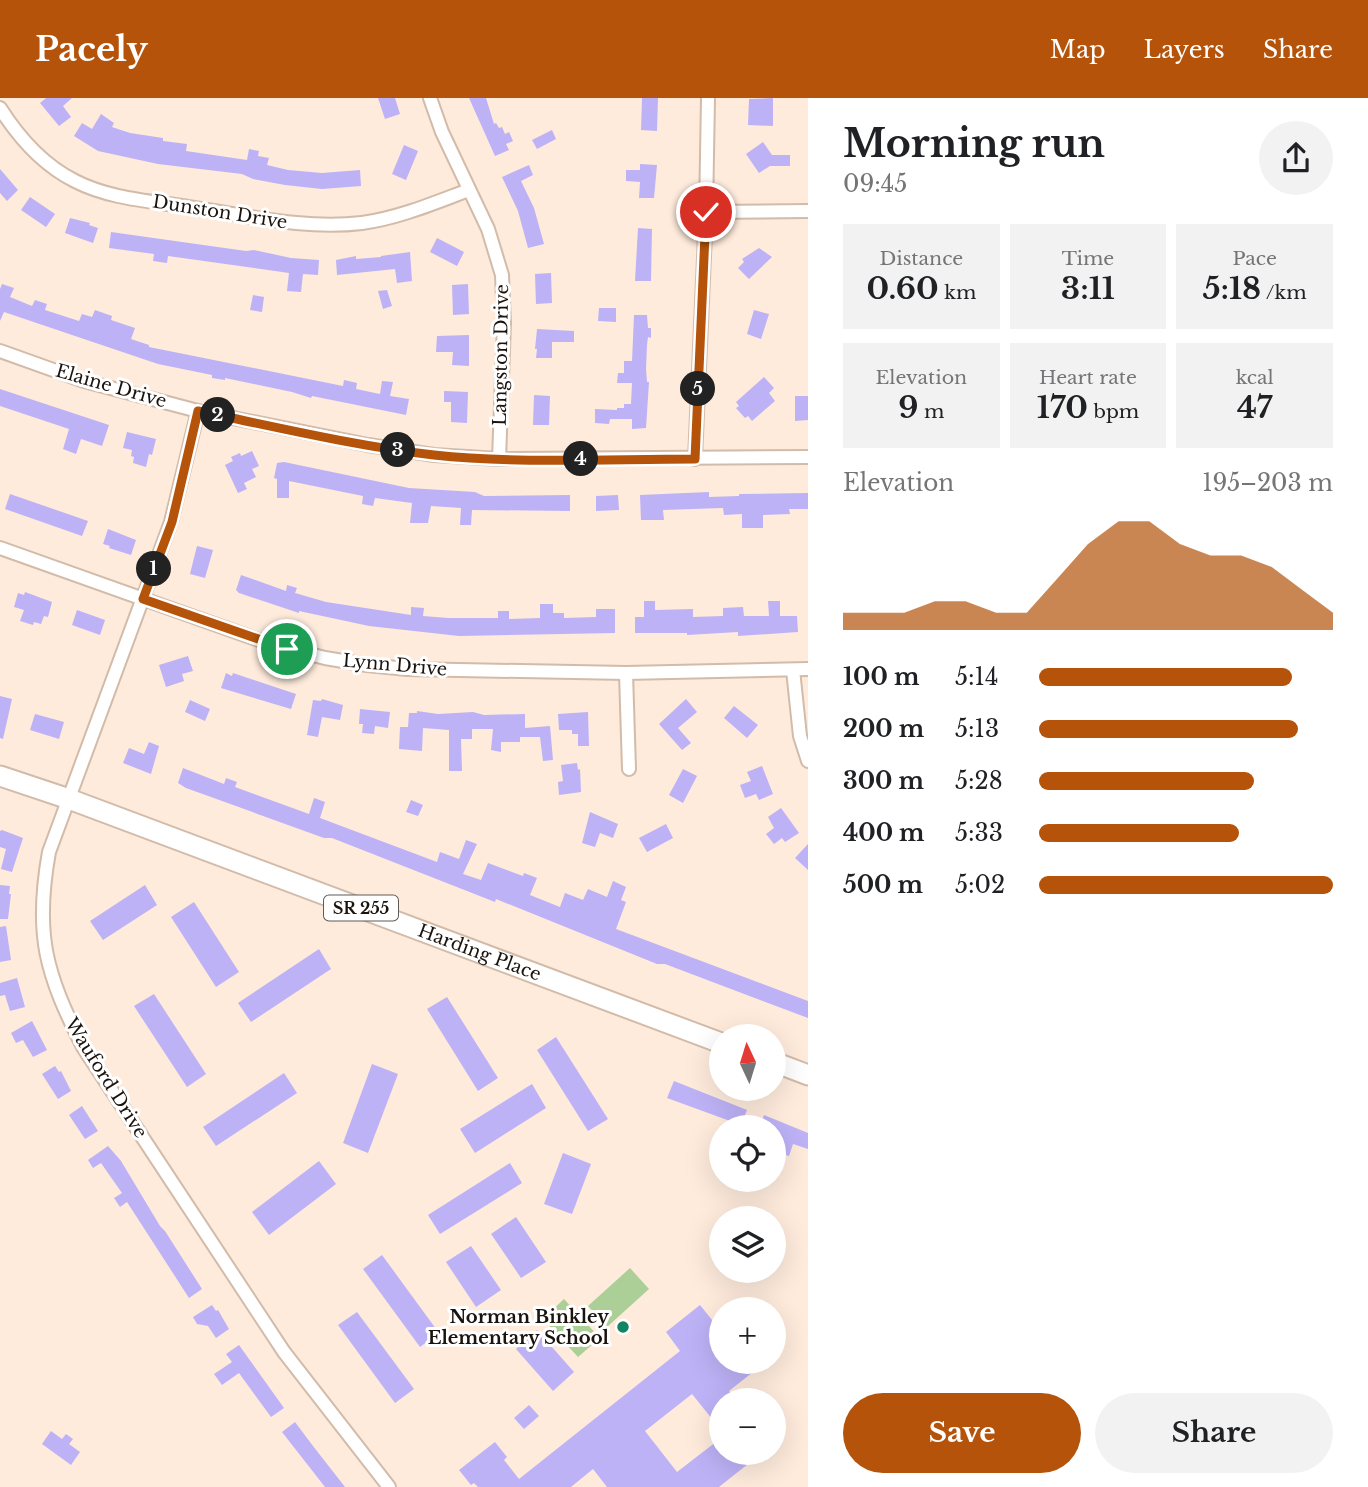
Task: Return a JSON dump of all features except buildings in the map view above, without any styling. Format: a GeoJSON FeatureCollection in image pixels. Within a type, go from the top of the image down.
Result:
{"type":"FeatureCollection","features":[{"type":"Feature","properties":{"kind":"main road","name":"Harding Place"},"geometry":{"type":"LineString","coordinates":[[0,776],[69,799],[709,1039]]}},
{"type":"Feature","properties":{"kind":"main road"},"geometry":{"type":"LineString","coordinates":[[786,1067],[808,1075]]}},
{"type":"Feature","properties":{"kind":"street","name":"Langston Drive"},"geometry":{"type":"LineString","coordinates":[[430,98],[442,132],[488,229],[502,275],[504,323],[499,459]]}},
{"type":"Feature","properties":{"kind":"street"},"geometry":{"type":"LineString","coordinates":[[695,459],[706,212],[708,98]]}},
{"type":"Feature","properties":{"kind":"street","name":"Dunston Drive"},"geometry":{"type":"LineString","coordinates":[[0,108],[21,137],[49,164],[72,179],[109,194],[299,224],[331,225],[394,216],[469,190]]}},
{"type":"Feature","properties":{"kind":"street"},"geometry":{"type":"LineString","coordinates":[[706,212],[808,211]]}},
{"type":"Feature","properties":{"kind":"street","name":"Elaine Drive"},"geometry":{"type":"LineString","coordinates":[[0,351],[84,380],[198,411],[368,445],[434,455],[499,459],[808,457]]}},
{"type":"Feature","properties":{"kind":"street","name":"Wauford Drive"},"geometry":{"type":"LineString","coordinates":[[198,411],[172,522],[49,852],[41,913],[44,944],[50,974],[60,1001],[83,1047],[277,1341],[389,1487]]}},
{"type":"Feature","properties":{"kind":"street","name":"Lynn Drive"},"geometry":{"type":"LineString","coordinates":[[0,548],[287,649],[367,665],[407,669],[626,673],[808,670]]}},
{"type":"Feature","properties":{"kind":"street"},"geometry":{"type":"LineString","coordinates":[[793,670],[800,736],[808,761]]}},
{"type":"Feature","properties":{"kind":"street"},"geometry":{"type":"LineString","coordinates":[[626,673],[629,769]]}},
{"type":"Feature","properties":{"kind":"green space"},"geometry":{"type":"Polygon","coordinates":[[[630,1268],[649,1289],[607,1327],[588,1306],[630,1268]]]}},
{"type":"Feature","properties":{"kind":"green space"},"geometry":{"type":"Polygon","coordinates":[[[564,1299],[600,1338],[578,1357],[543,1319],[564,1299]]]}},
{"type":"Feature","properties":{"kind":"place","name":"Norman Binkley Elementary School"},"geometry":{"type":"Point","coordinates":[623,1327]}},
{"type":"Feature","properties":{"kind":"route"},"geometry":{"type":"LineString","coordinates":[[287,649],[143,599],[172,522],[198,411],[368,445],[434,455],[499,459],[695,459],[706,212]]}}]}
